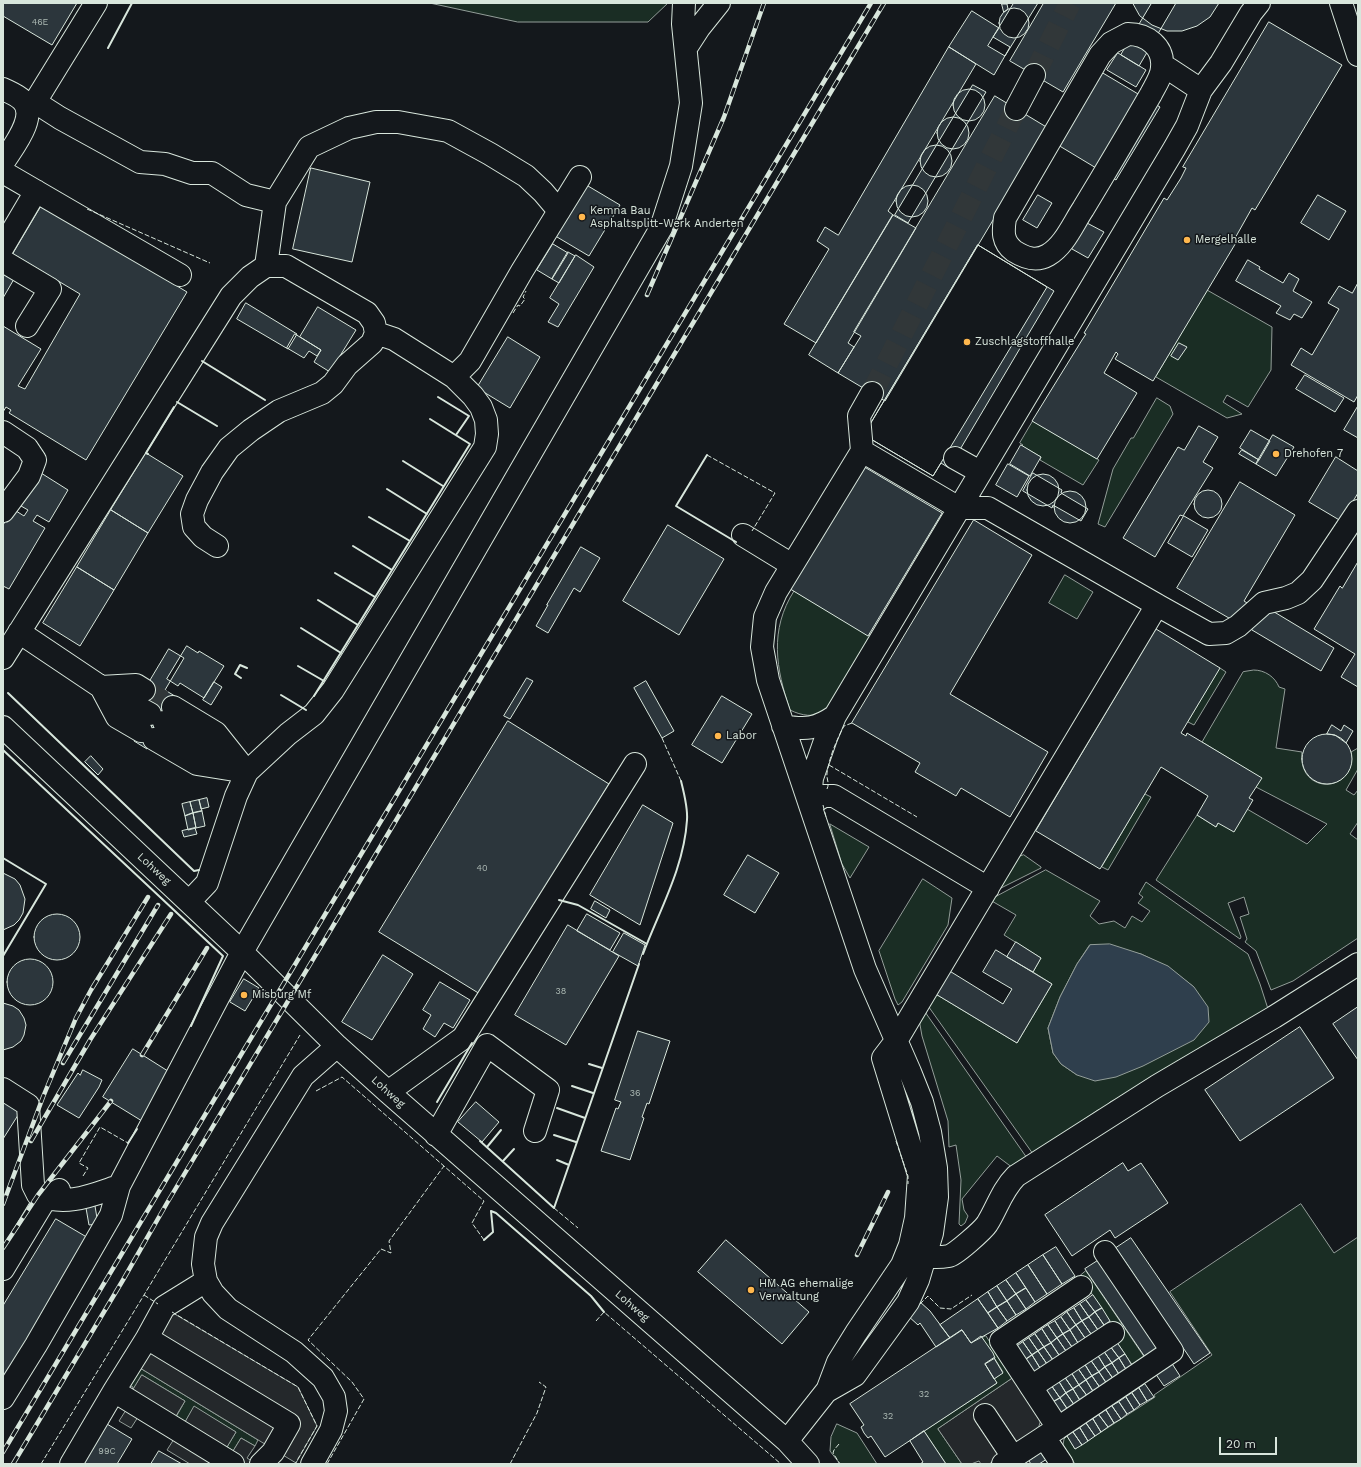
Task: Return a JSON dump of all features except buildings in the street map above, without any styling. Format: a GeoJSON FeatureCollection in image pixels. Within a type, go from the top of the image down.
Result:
{"type":"FeatureCollection","features":[{"type":"Feature","properties":{"kind":"street"},"geometry":{"type":"LineString","coordinates":[[3,163],[26,126],[27,113],[30,104],[96,3]]}},
{"type":"Feature","properties":{"kind":"street"},"geometry":{"type":"LineString","coordinates":[[3,1398],[36,1345],[111,1215],[119,1186],[242,952],[661,228],[681,166],[691,104],[686,48],[682,24],[684,3]]}},
{"type":"Feature","properties":{"kind":"street"},"geometry":{"type":"LineString","coordinates":[[686,48],[699,28],[719,3]]}},
{"type":"Feature","properties":{"kind":"street"},"geometry":{"type":"LineString","coordinates":[[810,804],[812,778],[835,716],[1174,149],[1186,126],[1201,90],[1221,63],[1259,3]]}},
{"type":"Feature","properties":{"kind":"street"},"geometry":{"type":"LineString","coordinates":[[1342,3],[1358,55]]}},
{"type":"Feature","properties":{"kind":"street"},"geometry":{"type":"LineString","coordinates":[[1128,34],[1139,34],[1149,39],[1157,48],[1161,57],[1162,68],[1159,79],[1151,94],[1061,244],[1049,255],[1040,258],[1015,259],[1003,237],[1005,218],[1100,55],[1111,43],[1119,38],[1128,34]]}},
{"type":"Feature","properties":{"kind":"street"},"geometry":{"type":"LineString","coordinates":[[1162,68],[1169,69],[1201,90]]}},
{"type":"Feature","properties":{"kind":"street"},"geometry":{"type":"LineString","coordinates":[[1016,109],[1034,75]]}},
{"type":"Feature","properties":{"kind":"street"},"geometry":{"type":"LineString","coordinates":[[3,89],[60,118],[140,162],[165,164],[192,173],[212,173],[246,195],[275,202]]}},
{"type":"Feature","properties":{"kind":"street"},"geometry":{"type":"LineString","coordinates":[[266,266],[275,202],[309,147],[349,128],[376,122],[398,122],[448,132],[490,154],[526,176],[543,192],[559,211]]}},
{"type":"Feature","properties":{"kind":"street"},"geometry":{"type":"LineString","coordinates":[[3,172],[180,275]]}},
{"type":"Feature","properties":{"kind":"street"},"geometry":{"type":"LineString","coordinates":[[454,377],[470,361],[580,177]]}},
{"type":"Feature","properties":{"kind":"street"},"geometry":{"type":"LineString","coordinates":[[3,247],[36,191]]}},
{"type":"Feature","properties":{"kind":"street"},"geometry":{"type":"LineString","coordinates":[[3,261],[50,289],[27,326]]}},
{"type":"Feature","properties":{"kind":"street"},"geometry":{"type":"LineString","coordinates":[[3,658],[231,296],[250,277],[266,266],[286,266],[367,313],[374,323],[376,333],[372,343],[347,365],[333,384],[322,394],[279,411],[251,430],[229,448],[212,472],[197,500],[192,514],[194,527],[203,537],[217,546]]}},
{"type":"Feature","properties":{"kind":"street"},"geometry":{"type":"LineString","coordinates":[[189,902],[207,883],[236,796],[247,772],[288,734],[314,714],[333,690],[485,446],[486,420],[481,407],[473,396],[454,377],[394,339],[376,333]]}},
{"type":"Feature","properties":{"kind":"street"},"geometry":{"type":"LineString","coordinates":[[872,393],[859,416],[862,451],[776,592],[765,617],[762,647],[768,680],[865,969],[896,1040]]}},
{"type":"Feature","properties":{"kind":"street"},"geometry":{"type":"LineString","coordinates":[[3,432],[27,448],[35,460],[29,476],[3,511]]}},
{"type":"Feature","properties":{"kind":"street"},"geometry":{"type":"LineString","coordinates":[[862,451],[959,508],[988,508],[1208,634],[1226,633],[1238,626],[1264,602],[1298,594],[1312,580],[1358,511]]}},
{"type":"Feature","properties":{"kind":"street"},"geometry":{"type":"LineString","coordinates":[[955,458],[980,472]]}},
{"type":"Feature","properties":{"kind":"street"},"geometry":{"type":"LineString","coordinates":[[743,536],[792,565]]}},
{"type":"Feature","properties":{"kind":"street"},"geometry":{"type":"LineString","coordinates":[[827,1391],[855,1375],[908,1302],[918,1280],[916,1218],[919,1175],[883,1058],[896,1040],[988,888],[1157,605]]}},
{"type":"Feature","properties":{"kind":"street"},"geometry":{"type":"LineString","coordinates":[[19,632],[156,723],[197,764],[247,772]]}},
{"type":"Feature","properties":{"kind":"street"},"geometry":{"type":"LineString","coordinates":[[101,687],[136,685],[144,690]]}},
{"type":"Feature","properties":{"kind":"street"},"geometry":{"type":"LineString","coordinates":[[783,726],[811,728],[823,724],[835,716]]}},
{"type":"Feature","properties":{"kind":"street"},"geometry":{"type":"LineString","coordinates":[[156,723],[216,733],[247,772]]}},
{"type":"Feature","properties":{"kind":"street","name":"Lohweg"},"geometry":{"type":"LineString","coordinates":[[3,727],[242,952],[337,1046],[436,1135],[788,1441],[808,1464]]}},
{"type":"Feature","properties":{"kind":"street"},"geometry":{"type":"LineString","coordinates":[[388,1092],[463,1038],[635,764]]}},
{"type":"Feature","properties":{"kind":"street"},"geometry":{"type":"LineString","coordinates":[[810,804],[824,796],[834,796],[988,888]]}},
{"type":"Feature","properties":{"kind":"street"},"geometry":{"type":"LineString","coordinates":[[916,1254],[951,1256],[986,1225],[1008,1184],[1016,1176],[1157,1086],[1358,964]]}},
{"type":"Feature","properties":{"kind":"street"},"geometry":{"type":"LineString","coordinates":[[436,1135],[487,1045],[548,1090],[535,1131]]}},
{"type":"Feature","properties":{"kind":"street"},"geometry":{"type":"LineString","coordinates":[[312,1464],[332,1430],[336,1411],[334,1397],[323,1378],[294,1352],[228,1309],[213,1293],[206,1281],[203,1264],[206,1237],[212,1223],[303,1076],[337,1046]]}},
{"type":"Feature","properties":{"kind":"street"},"geometry":{"type":"LineString","coordinates":[[3,1089],[28,1105],[33,1185],[38,1195],[46,1198]]}},
{"type":"Feature","properties":{"kind":"street"},"geometry":{"type":"LineString","coordinates":[[3,1269],[46,1198],[56,1191],[72,1187],[98,1183],[119,1186]]}},
{"type":"Feature","properties":{"kind":"street"},"geometry":{"type":"LineString","coordinates":[[985,1415],[1008,1461],[1172,1351],[1104,1252]]}},
{"type":"Feature","properties":{"kind":"street"},"geometry":{"type":"LineString","coordinates":[[788,1441],[827,1391],[896,1295],[909,1276],[916,1254]]}},
{"type":"Feature","properties":{"kind":"street"},"geometry":{"type":"LineString","coordinates":[[71,1464],[164,1308],[206,1281]]}},
{"type":"Feature","properties":{"kind":"street"},"geometry":{"type":"LineString","coordinates":[[1062,1464],[1051,1432],[1031,1387],[1001,1341],[1081,1287]]}},
{"type":"Feature","properties":{"kind":"street"},"geometry":{"type":"LineString","coordinates":[[1031,1387],[1114,1333]]}},
{"type":"Feature","properties":{"kind":"street"},"geometry":{"type":"LineString","coordinates":[[147,1338],[289,1424],[273,1452],[261,1464]]}},
{"type":"Feature","properties":{"kind":"street"},"geometry":{"type":"LineString","coordinates":[[114,1390],[233,1464]]}},
{"type":"Feature","properties":{"kind":"green space"},"geometry":{"type":"Polygon","coordinates":[[[430,3],[668,3],[648,22],[518,22],[430,3]]]}},
{"type":"Feature","properties":{"kind":"green space"},"geometry":{"type":"Polygon","coordinates":[[[1207,290],[1272,327],[1271,370],[1248,407],[1227,395],[1223,402],[1242,414],[1227,418],[1156,377],[1207,290]]]}},
{"type":"Feature","properties":{"kind":"green space"},"geometry":{"type":"Polygon","coordinates":[[[1157,398],[1170,406],[1173,414],[1105,527],[1098,524],[1113,469],[1157,398]]]}},
{"type":"Feature","properties":{"kind":"green space"},"geometry":{"type":"Polygon","coordinates":[[[1033,421],[1099,460],[1083,485],[1040,460],[1041,457],[1022,446],[1023,445],[1020,443],[1033,421]]]}},
{"type":"Feature","properties":{"kind":"green space"},"geometry":{"type":"Polygon","coordinates":[[[1065,575],[1093,592],[1077,619],[1049,603],[1065,575]]]}},
{"type":"Feature","properties":{"kind":"green space"},"geometry":{"type":"Polygon","coordinates":[[[794,591],[872,636],[826,713],[808,715],[799,714],[790,710],[781,680],[777,650],[778,635],[786,606],[794,591]]]}},
{"type":"Feature","properties":{"kind":"green space"},"geometry":{"type":"Polygon","coordinates":[[[1220,668],[1226,672],[1194,725],[1188,722],[1220,668]]]}},
{"type":"Feature","properties":{"kind":"green space"},"geometry":{"type":"Polygon","coordinates":[[[1254,670],[1262,671],[1269,675],[1275,680],[1279,687],[1285,689],[1276,748],[1302,752],[1303,766],[1308,776],[1317,782],[1326,784],[1336,782],[1345,776],[1350,766],[1351,752],[1358,748],[1358,769],[1346,790],[1354,795],[1358,790],[1358,822],[1350,834],[1358,840],[1358,938],[1293,981],[1271,990],[1256,951],[1245,942],[1247,939],[1240,917],[1249,914],[1244,897],[1228,903],[1241,937],[1240,939],[1156,880],[1197,815],[1216,827],[1218,823],[1247,809],[1307,844],[1327,824],[1256,787],[1261,778],[1202,742],[1243,672],[1254,670]]]}},
{"type":"Feature","properties":{"kind":"green space"},"geometry":{"type":"Polygon","coordinates":[[[1145,794],[1151,797],[1108,870],[1102,867],[1145,794]]]}},
{"type":"Feature","properties":{"kind":"green space"},"geometry":{"type":"Polygon","coordinates":[[[830,824],[869,847],[850,878],[842,864],[830,824]]]}},
{"type":"Feature","properties":{"kind":"green space"},"geometry":{"type":"Polygon","coordinates":[[[1024,855],[1041,868],[993,892],[1014,858],[1024,855]]]}},
{"type":"Feature","properties":{"kind":"green space"},"geometry":{"type":"Polygon","coordinates":[[[1046,870],[1100,901],[1090,916],[1099,924],[1114,921],[1125,928],[1132,916],[1142,922],[1150,911],[1138,903],[1143,897],[1139,894],[1146,882],[1248,954],[1269,1012],[1153,1081],[1110,1102],[1105,1108],[1098,1110],[1033,1154],[926,1003],[934,993],[1017,1043],[1052,984],[1033,972],[1041,958],[1004,935],[1016,915],[990,900],[1046,870]],[[1090,945],[1077,964],[1060,997],[1048,1028],[1053,1053],[1061,1064],[1077,1075],[1194,987],[1168,967],[1141,954],[1090,945]]]}},
{"type":"Feature","properties":{"kind":"green space"},"geometry":{"type":"Polygon","coordinates":[[[923,879],[952,898],[948,925],[902,1002],[898,1005],[879,951],[923,879]]]}},
{"type":"Feature","properties":{"kind":"green space"},"geometry":{"type":"Polygon","coordinates":[[[923,1009],[1027,1158],[1013,1168],[997,1156],[962,1199],[964,1210],[968,1216],[965,1223],[961,1226],[959,1224],[961,1180],[956,1145],[949,1147],[948,1121],[922,1036],[919,1019],[923,1009]]]}},
{"type":"Feature","properties":{"kind":"green space"},"geometry":{"type":"Polygon","coordinates":[[[1301,1204],[1334,1253],[1358,1237],[1358,1464],[1075,1464],[1063,1445],[1064,1439],[1067,1436],[1075,1449],[1155,1397],[1154,1395],[1212,1355],[1170,1292],[1301,1204]]]}},
{"type":"Feature","properties":{"kind":"green space"},"geometry":{"type":"Polygon","coordinates":[[[1086,1271],[1145,1358],[1133,1366],[1116,1341],[1121,1338],[1080,1276],[1086,1271]]]}},
{"type":"Feature","properties":{"kind":"green space"},"geometry":{"type":"Polygon","coordinates":[[[986,1336],[1013,1378],[938,1429],[962,1464],[946,1464],[924,1431],[997,1383],[994,1379],[1003,1372],[982,1338],[986,1336]]]}},
{"type":"Feature","properties":{"kind":"green space"},"geometry":{"type":"Polygon","coordinates":[[[140,1368],[258,1440],[255,1446],[241,1438],[233,1451],[227,1447],[236,1432],[194,1407],[185,1422],[176,1417],[185,1401],[142,1375],[132,1392],[133,1387],[129,1385],[140,1368]]]}},
{"type":"Feature","properties":{"kind":"green space"},"geometry":{"type":"Polygon","coordinates":[[[837,1424],[857,1433],[877,1464],[840,1464],[830,1451],[831,1437],[837,1424]]]}},
{"type":"Feature","properties":{"kind":"shaded area"},"geometry":{"type":"Polygon","coordinates":[[[173,1313],[298,1387],[317,1426],[296,1463],[140,1368],[173,1313]]]}},
{"type":"Feature","properties":{"kind":"shaded area"},"geometry":{"type":"Polygon","coordinates":[[[142,1375],[185,1401],[176,1416],[185,1422],[194,1406],[236,1432],[227,1447],[233,1451],[241,1438],[255,1446],[247,1458],[257,1464],[190,1464],[167,1450],[174,1439],[138,1417],[131,1428],[119,1421],[126,1410],[122,1408],[142,1375]]]}},
{"type":"Feature","properties":{"kind":"shaded area"},"geometry":{"type":"Polygon","coordinates":[[[1013,1378],[1041,1419],[1037,1433],[989,1464],[981,1464],[979,1461],[971,1464],[962,1464],[938,1429],[1013,1378]]]}},
{"type":"Feature","properties":{"kind":"water"},"geometry":{"type":"Polygon","coordinates":[[[1110,944],[1141,954],[1168,966],[1194,987],[1208,1007],[1209,1022],[1194,1040],[1143,1066],[1116,1077],[1095,1081],[1077,1075],[1061,1064],[1053,1053],[1048,1028],[1060,997],[1077,964],[1090,945],[1110,944]]]}},
{"type":"Feature","properties":{"kind":"tunnel"},"geometry":{"type":"LineString","coordinates":[[1034,75],[1070,3]]}},
{"type":"Feature","properties":{"kind":"tunnel"},"geometry":{"type":"LineString","coordinates":[[872,393],[1016,109]]}},
{"type":"Feature","properties":{"kind":"tunnel"},"geometry":{"type":"LineString","coordinates":[[144,690],[173,707]]}},
{"type":"Feature","properties":{"kind":"railway"},"geometry":{"type":"LineString","coordinates":[[647,295],[724,117],[764,3]]}},
{"type":"Feature","properties":{"kind":"railway"},"geometry":{"type":"LineString","coordinates":[[3,1452],[871,3]]}},
{"type":"Feature","properties":{"kind":"railway"},"geometry":{"type":"LineString","coordinates":[[13,1464],[123,1280],[167,1203],[884,3]]}},
{"type":"Feature","properties":{"kind":"railway"},"geometry":{"type":"LineString","coordinates":[[3,1204],[43,1097],[76,1018],[91,990],[148,897]]}},
{"type":"Feature","properties":{"kind":"railway"},"geometry":{"type":"LineString","coordinates":[[63,1063],[158,905]]}},
{"type":"Feature","properties":{"kind":"railway"},"geometry":{"type":"LineString","coordinates":[[31,1141],[90,1040],[171,914]]}},
{"type":"Feature","properties":{"kind":"railway"},"geometry":{"type":"LineString","coordinates":[[142,1055],[207,948]]}},
{"type":"Feature","properties":{"kind":"railway"},"geometry":{"type":"LineString","coordinates":[[3,1248],[38,1195],[111,1101]]}},
{"type":"Feature","properties":{"kind":"railway"},"geometry":{"type":"LineString","coordinates":[[857,1255],[888,1192]]}},
{"type":"Feature","properties":{"kind":"fence"},"geometry":{"type":"LineString","coordinates":[[87,209],[210,263]]}},
{"type":"Feature","properties":{"kind":"fence"},"geometry":{"type":"LineString","coordinates":[[513,313],[518,305],[520,306],[525,299],[523,297],[526,291]]}},
{"type":"Feature","properties":{"kind":"fence"},"geometry":{"type":"LineString","coordinates":[[707,455],[775,493],[752,531]]}},
{"type":"Feature","properties":{"kind":"fence"},"geometry":{"type":"LineString","coordinates":[[827,789],[827,773],[834,749],[844,726],[852,723]]}},
{"type":"Feature","properties":{"kind":"fence"},"geometry":{"type":"LineString","coordinates":[[662,738],[681,781]]}},
{"type":"Feature","properties":{"kind":"fence"},"geometry":{"type":"LineString","coordinates":[[829,765],[917,817]]}},
{"type":"Feature","properties":{"kind":"fence"},"geometry":{"type":"LineString","coordinates":[[823,805],[826,817]]}},
{"type":"Feature","properties":{"kind":"fence"},"geometry":{"type":"LineString","coordinates":[[41,1464],[300,1035]]}},
{"type":"Feature","properties":{"kind":"fence"},"geometry":{"type":"LineString","coordinates":[[316,1091],[342,1077],[484,1201],[472,1223],[484,1240]]}},
{"type":"Feature","properties":{"kind":"fence"},"geometry":{"type":"LineString","coordinates":[[83,1176],[88,1168],[79,1163],[100,1127],[128,1143]]}},
{"type":"Feature","properties":{"kind":"fence"},"geometry":{"type":"LineString","coordinates":[[896,1141],[908,1176],[908,1184]]}},
{"type":"Feature","properties":{"kind":"fence"},"geometry":{"type":"LineString","coordinates":[[327,1464],[364,1399],[352,1382],[308,1340],[381,1249],[391,1253],[389,1241],[444,1166]]}},
{"type":"Feature","properties":{"kind":"fence"},"geometry":{"type":"LineString","coordinates":[[554,1208],[578,1228]]}},
{"type":"Feature","properties":{"kind":"fence"},"geometry":{"type":"LineString","coordinates":[[144,1295],[158,1304]]}},
{"type":"Feature","properties":{"kind":"fence"},"geometry":{"type":"LineString","coordinates":[[920,1304],[928,1296],[940,1308],[951,1309],[972,1295]]}},
{"type":"Feature","properties":{"kind":"fence"},"geometry":{"type":"LineString","coordinates":[[172,1312],[298,1387],[317,1426],[295,1464]]}},
{"type":"Feature","properties":{"kind":"fence"},"geometry":{"type":"LineString","coordinates":[[596,1321],[604,1312],[781,1464]]}},
{"type":"Feature","properties":{"kind":"fence"},"geometry":{"type":"LineString","coordinates":[[510,1464],[537,1413],[546,1387],[539,1382]]}},
{"type":"Feature","properties":{"kind":"fence"},"geometry":{"type":"LineString","coordinates":[[839,1444],[833,1453],[840,1464]]}},
{"type":"Feature","properties":{"kind":"wall"},"geometry":{"type":"LineString","coordinates":[[108,48],[132,3]]}},
{"type":"Feature","properties":{"kind":"wall"},"geometry":{"type":"LineString","coordinates":[[202,361],[265,400]]}},
{"type":"Feature","properties":{"kind":"wall"},"geometry":{"type":"LineString","coordinates":[[438,397],[469,416],[456,435]]}},
{"type":"Feature","properties":{"kind":"wall"},"geometry":{"type":"LineString","coordinates":[[177,402],[217,426]]}},
{"type":"Feature","properties":{"kind":"wall"},"geometry":{"type":"LineString","coordinates":[[148,454],[146,453],[174,407]]}},
{"type":"Feature","properties":{"kind":"wall"},"geometry":{"type":"LineString","coordinates":[[314,696],[470,444],[430,419]]}},
{"type":"Feature","properties":{"kind":"wall"},"geometry":{"type":"LineString","coordinates":[[707,455],[676,506],[736,542]]}},
{"type":"Feature","properties":{"kind":"wall"},"geometry":{"type":"LineString","coordinates":[[403,461],[443,486]]}},
{"type":"Feature","properties":{"kind":"wall"},"geometry":{"type":"LineString","coordinates":[[387,489],[427,514]]}},
{"type":"Feature","properties":{"kind":"wall"},"geometry":{"type":"LineString","coordinates":[[369,517],[410,541]]}},
{"type":"Feature","properties":{"kind":"wall"},"geometry":{"type":"LineString","coordinates":[[353,546],[392,570]]}},
{"type":"Feature","properties":{"kind":"wall"},"geometry":{"type":"LineString","coordinates":[[335,573],[375,597]]}},
{"type":"Feature","properties":{"kind":"wall"},"geometry":{"type":"LineString","coordinates":[[318,600],[358,625]]}},
{"type":"Feature","properties":{"kind":"wall"},"geometry":{"type":"LineString","coordinates":[[301,628],[341,653]]}},
{"type":"Feature","properties":{"kind":"wall"},"geometry":{"type":"LineString","coordinates":[[241,678],[235,674],[240,665],[247,668]]}},
{"type":"Feature","properties":{"kind":"wall"},"geometry":{"type":"LineString","coordinates":[[298,666],[324,681]]}},
{"type":"Feature","properties":{"kind":"wall"},"geometry":{"type":"LineString","coordinates":[[8,693],[194,871],[199,870]]}},
{"type":"Feature","properties":{"kind":"wall"},"geometry":{"type":"LineString","coordinates":[[281,695],[306,710]]}},
{"type":"Feature","properties":{"kind":"wall"},"geometry":{"type":"LineString","coordinates":[[3,750],[223,956],[191,1026]]}},
{"type":"Feature","properties":{"kind":"wall"},"geometry":{"type":"LineString","coordinates":[[643,954],[670,889],[685,838],[687,820],[686,800],[681,781]]}},
{"type":"Feature","properties":{"kind":"wall"},"geometry":{"type":"LineString","coordinates":[[3,858],[46,884],[3,956]]}},
{"type":"Feature","properties":{"kind":"wall"},"geometry":{"type":"LineString","coordinates":[[559,900],[578,905],[647,944]]}},
{"type":"Feature","properties":{"kind":"wall"},"geometry":{"type":"LineString","coordinates":[[480,1141],[554,1208],[639,964]]}},
{"type":"Feature","properties":{"kind":"wall"},"geometry":{"type":"LineString","coordinates":[[437,1102],[472,1043]]}},
{"type":"Feature","properties":{"kind":"wall"},"geometry":{"type":"LineString","coordinates":[[589,1064],[602,1068]]}},
{"type":"Feature","properties":{"kind":"wall"},"geometry":{"type":"LineString","coordinates":[[572,1086],[593,1093]]}},
{"type":"Feature","properties":{"kind":"wall"},"geometry":{"type":"LineString","coordinates":[[557,1108],[585,1118]]}},
{"type":"Feature","properties":{"kind":"wall"},"geometry":{"type":"LineString","coordinates":[[128,1143],[137,1129]]}},
{"type":"Feature","properties":{"kind":"wall"},"geometry":{"type":"LineString","coordinates":[[487,1147],[501,1130]]}},
{"type":"Feature","properties":{"kind":"wall"},"geometry":{"type":"LineString","coordinates":[[554,1135],[576,1142]]}},
{"type":"Feature","properties":{"kind":"wall"},"geometry":{"type":"LineString","coordinates":[[503,1161],[514,1149]]}},
{"type":"Feature","properties":{"kind":"wall"},"geometry":{"type":"LineString","coordinates":[[557,1160],[569,1165]]}},
{"type":"Feature","properties":{"kind":"wall"},"geometry":{"type":"LineString","coordinates":[[484,1240],[493,1232],[491,1211],[496,1213],[591,1296],[604,1312]]}},
{"type":"Feature","properties":{"kind":"place","name":"Kemna Bau Asphaltsplitt-Werk Anderten"},"geometry":{"type":"Point","coordinates":[582,217]}},
{"type":"Feature","properties":{"kind":"place","name":"Mergelhalle"},"geometry":{"type":"Point","coordinates":[1187,240]}},
{"type":"Feature","properties":{"kind":"place","name":"Zuschlagstoffhalle"},"geometry":{"type":"Point","coordinates":[967,342]}},
{"type":"Feature","properties":{"kind":"place","name":"Drehofen 7"},"geometry":{"type":"Point","coordinates":[1276,454]}},
{"type":"Feature","properties":{"kind":"place","name":"Labor"},"geometry":{"type":"Point","coordinates":[718,736]}},
{"type":"Feature","properties":{"kind":"place","name":"Misburg Mf"},"geometry":{"type":"Point","coordinates":[244,995]}},
{"type":"Feature","properties":{"kind":"place","name":"HM AG ehemalige Verwaltung"},"geometry":{"type":"Point","coordinates":[751,1290]}}]}
